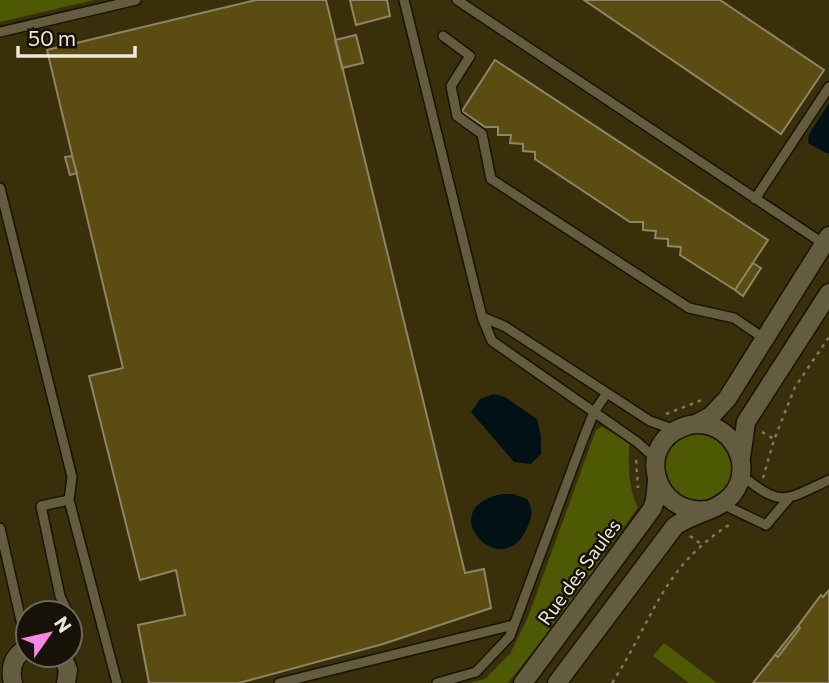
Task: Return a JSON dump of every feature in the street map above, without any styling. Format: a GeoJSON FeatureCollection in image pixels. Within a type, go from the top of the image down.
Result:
{"type":"FeatureCollection","features":[{"type":"Feature","properties":{"kind":"street"},"geometry":{"type":"LineString","coordinates":[[656,459],[661,446],[675,430],[696,424],[723,405],[827,240]]}},
{"type":"Feature","properties":{"kind":"street"},"geometry":{"type":"LineString","coordinates":[[557,683],[675,526],[693,514],[715,507],[732,495],[741,468],[743,429],[746,422],[829,293]]}},
{"type":"Feature","properties":{"kind":"street"},"geometry":{"type":"LineString","coordinates":[[696,424],[710,425],[723,431],[737,447],[741,468]]}},
{"type":"Feature","properties":{"kind":"street","name":"Rue des Saules"},"geometry":{"type":"LineString","coordinates":[[523,683],[652,509],[656,501],[656,459]]}},
{"type":"Feature","properties":{"kind":"street"},"geometry":{"type":"LineString","coordinates":[[657,481],[664,493],[680,507],[694,510],[715,507]]}},
{"type":"Feature","properties":{"kind":"street"},"geometry":{"type":"LineString","coordinates":[[6,668],[13,683]]}},
{"type":"Feature","properties":{"kind":"lane"},"geometry":{"type":"LineString","coordinates":[[0,32],[136,0]]}},
{"type":"Feature","properties":{"kind":"lane"},"geometry":{"type":"LineString","coordinates":[[404,0],[482,317],[492,341],[656,459]]}},
{"type":"Feature","properties":{"kind":"lane"},"geometry":{"type":"LineString","coordinates":[[457,0],[755,199],[797,226],[827,240]]}},
{"type":"Feature","properties":{"kind":"lane"},"geometry":{"type":"LineString","coordinates":[[443,36],[470,56],[451,86],[457,116],[482,134],[491,180],[689,308],[734,318],[765,339]]}},
{"type":"Feature","properties":{"kind":"lane"},"geometry":{"type":"LineString","coordinates":[[755,199],[829,87]]}},
{"type":"Feature","properties":{"kind":"lane"},"geometry":{"type":"LineString","coordinates":[[0,188],[72,477],[69,500],[117,683]]}},
{"type":"Feature","properties":{"kind":"lane"},"geometry":{"type":"LineString","coordinates":[[482,317],[504,326],[657,424],[675,430]]}},
{"type":"Feature","properties":{"kind":"lane"},"geometry":{"type":"LineString","coordinates":[[437,683],[475,672],[510,636],[594,412],[607,393]]}},
{"type":"Feature","properties":{"kind":"lane"},"geometry":{"type":"LineString","coordinates":[[741,468],[771,497],[789,498]]}},
{"type":"Feature","properties":{"kind":"lane"},"geometry":{"type":"LineString","coordinates":[[715,507],[766,525],[789,498],[829,480]]}},
{"type":"Feature","properties":{"kind":"lane"},"geometry":{"type":"LineString","coordinates":[[61,599],[41,506],[69,500]]}},
{"type":"Feature","properties":{"kind":"lane"},"geometry":{"type":"LineString","coordinates":[[0,528],[17,599]]}},
{"type":"Feature","properties":{"kind":"lane"},"geometry":{"type":"LineString","coordinates":[[279,683],[514,625]]}},
{"type":"Feature","properties":{"kind":"path"},"geometry":{"type":"LineString","coordinates":[[657,424],[666,414],[697,401],[708,398],[723,405]]}},
{"type":"Feature","properties":{"kind":"path"},"geometry":{"type":"LineString","coordinates":[[746,422],[774,440]]}},
{"type":"Feature","properties":{"kind":"path"},"geometry":{"type":"LineString","coordinates":[[641,446],[636,454],[636,476],[640,498],[652,509]]}},
{"type":"Feature","properties":{"kind":"path"},"geometry":{"type":"LineString","coordinates":[[675,526],[701,544]]}},
{"type":"Feature","properties":{"kind":"shaded area"},"geometry":{"type":"Polygon","coordinates":[[[0,0],[829,0],[829,683],[0,683],[0,0]]]}},
{"type":"Feature","properties":{"kind":"shaded area"},"geometry":{"type":"Polygon","coordinates":[[[829,103],[829,153],[826,153],[808,143],[809,134],[829,103]]]}},
{"type":"Feature","properties":{"kind":"shaded area"},"geometry":{"type":"Polygon","coordinates":[[[494,394],[505,397],[537,419],[541,454],[531,464],[514,462],[471,412],[480,399],[494,394]]]}},
{"type":"Feature","properties":{"kind":"shaded area"},"geometry":{"type":"Polygon","coordinates":[[[502,494],[513,494],[527,499],[531,514],[526,530],[515,545],[502,549],[489,546],[478,538],[472,526],[472,513],[482,502],[502,494]]]}},
{"type":"Feature","properties":{"kind":"green space"},"geometry":{"type":"Polygon","coordinates":[[[0,0],[94,0],[0,22],[0,0]]]}},
{"type":"Feature","properties":{"kind":"green space"},"geometry":{"type":"Polygon","coordinates":[[[602,427],[630,443],[629,476],[638,507],[559,619],[508,683],[470,683],[485,679],[510,654],[528,617],[596,430],[602,427]]]}},
{"type":"Feature","properties":{"kind":"green space"},"geometry":{"type":"Polygon","coordinates":[[[699,432],[712,435],[723,442],[730,453],[733,466],[730,479],[723,490],[712,497],[699,500],[686,497],[675,490],[668,479],[665,466],[668,453],[675,442],[686,435],[699,432]]]}},
{"type":"Feature","properties":{"kind":"green space"},"geometry":{"type":"Polygon","coordinates":[[[664,643],[717,683],[689,683],[653,656],[664,643]]]}},
{"type":"Feature","properties":{"kind":"building"},"geometry":{"type":"Polygon","coordinates":[[[256,0],[326,0],[465,573],[484,569],[491,608],[383,644],[239,683],[149,683],[138,625],[185,615],[176,570],[140,580],[89,376],[123,368],[47,50],[256,0]]]}},
{"type":"Feature","properties":{"kind":"building"},"geometry":{"type":"Polygon","coordinates":[[[350,0],[387,0],[390,16],[356,25],[350,0]]]}},
{"type":"Feature","properties":{"kind":"building"},"geometry":{"type":"Polygon","coordinates":[[[584,0],[720,0],[824,70],[781,134],[584,0]]]}},
{"type":"Feature","properties":{"kind":"building"},"geometry":{"type":"Polygon","coordinates":[[[356,35],[363,63],[342,68],[335,40],[356,35]]]}},
{"type":"Feature","properties":{"kind":"building"},"geometry":{"type":"Polygon","coordinates":[[[495,60],[768,240],[735,290],[680,255],[681,247],[668,246],[668,239],[655,238],[656,231],[643,230],[643,222],[630,222],[535,159],[535,152],[523,151],[523,144],[510,143],[511,135],[498,135],[498,127],[485,127],[462,111],[495,60]]]}},
{"type":"Feature","properties":{"kind":"building"},"geometry":{"type":"Polygon","coordinates":[[[72,156],[77,173],[70,175],[65,157],[72,156]]]}},
{"type":"Feature","properties":{"kind":"building"},"geometry":{"type":"Polygon","coordinates":[[[753,263],[761,268],[743,296],[735,290],[753,263]]]}},
{"type":"Feature","properties":{"kind":"building"},"geometry":{"type":"Polygon","coordinates":[[[829,590],[829,683],[753,683],[775,655],[778,657],[821,595],[823,597],[829,590]]]}},
{"type":"Feature","properties":{"kind":"building"},"geometry":{"type":"Polygon","coordinates":[[[798,626],[800,628],[778,657],[775,655],[798,626]]]}}]}
